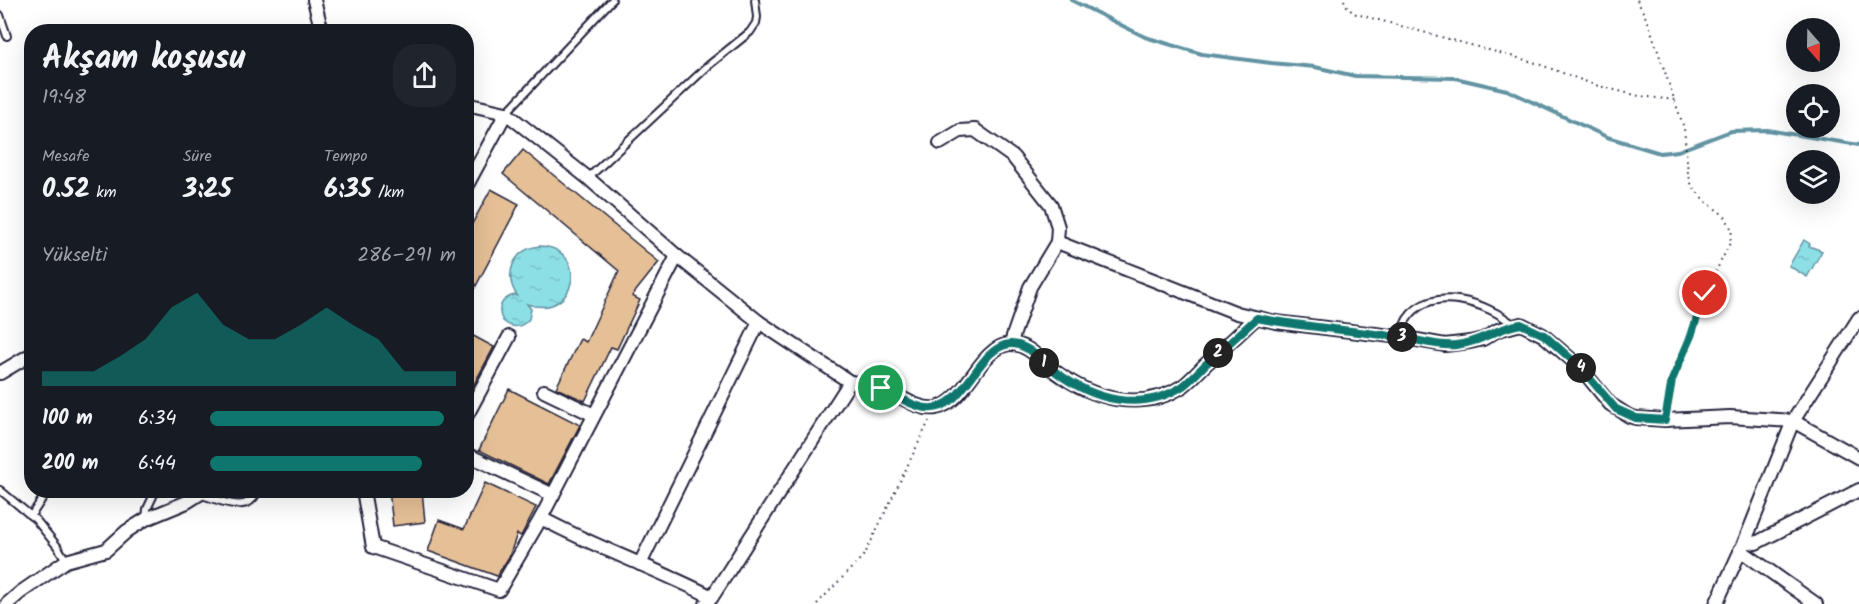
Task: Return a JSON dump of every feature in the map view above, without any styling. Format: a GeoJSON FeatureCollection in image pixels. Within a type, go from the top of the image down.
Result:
{"type":"FeatureCollection","features":[{"type":"Feature","properties":{"kind":"street"},"geometry":{"type":"LineString","coordinates":[[314,0],[320,24]]}},
{"type":"Feature","properties":{"kind":"street"},"geometry":{"type":"LineString","coordinates":[[474,106],[506,113],[588,178],[677,256],[759,322],[850,382],[872,385],[920,407],[935,408],[952,400],[996,350],[1012,344],[1027,348],[1062,377],[1088,391],[1112,399],[1123,402],[1134,401],[1165,394],[1184,385],[1257,318]]}},
{"type":"Feature","properties":{"kind":"street"},"geometry":{"type":"LineString","coordinates":[[474,171],[506,113]]}},
{"type":"Feature","properties":{"kind":"street"},"geometry":{"type":"LineString","coordinates":[[940,143],[960,131],[975,130],[1014,157],[1051,206],[1058,227],[1056,242],[1030,287],[1012,344]]}},
{"type":"Feature","properties":{"kind":"street"},"geometry":{"type":"LineString","coordinates":[[1056,242],[1237,313],[1294,325],[1400,337],[1432,344],[1457,345],[1483,339],[1498,330],[1521,324],[1544,335],[1580,367],[1616,409],[1636,418],[1665,420],[1730,417],[1794,421],[1859,458]]}},
{"type":"Feature","properties":{"kind":"street"},"geometry":{"type":"LineString","coordinates":[[364,498],[373,547],[499,590],[542,518],[677,256]]}},
{"type":"Feature","properties":{"kind":"street"},"geometry":{"type":"LineString","coordinates":[[1716,604],[1794,421],[1859,318]]}},
{"type":"Feature","properties":{"kind":"street"},"geometry":{"type":"LineString","coordinates":[[640,564],[759,322]]}},
{"type":"Feature","properties":{"kind":"street"},"geometry":{"type":"LineString","coordinates":[[474,402],[509,337]]}},
{"type":"Feature","properties":{"kind":"street"},"geometry":{"type":"LineString","coordinates":[[0,373],[24,359]]}},
{"type":"Feature","properties":{"kind":"street"},"geometry":{"type":"LineString","coordinates":[[542,518],[573,535],[686,584],[709,601],[850,382]]}},
{"type":"Feature","properties":{"kind":"street"},"geometry":{"type":"LineString","coordinates":[[544,391],[594,415]]}},
{"type":"Feature","properties":{"kind":"street"},"geometry":{"type":"LineString","coordinates":[[474,458],[553,495]]}},
{"type":"Feature","properties":{"kind":"street"},"geometry":{"type":"LineString","coordinates":[[1742,546],[1756,543],[1859,490]]}},
{"type":"Feature","properties":{"kind":"street"},"geometry":{"type":"LineString","coordinates":[[7,604],[66,561],[106,550],[127,531],[146,519],[194,498]]}},
{"type":"Feature","properties":{"kind":"street"},"geometry":{"type":"LineString","coordinates":[[1742,546],[1816,604]]}},
{"type":"Feature","properties":{"kind":"lane"},"geometry":{"type":"LineString","coordinates":[[506,113],[612,0]]}},
{"type":"Feature","properties":{"kind":"lane"},"geometry":{"type":"LineString","coordinates":[[588,178],[709,65],[750,32],[756,23],[755,0]]}},
{"type":"Feature","properties":{"kind":"lane"},"geometry":{"type":"LineString","coordinates":[[0,15],[7,36]]}},
{"type":"Feature","properties":{"kind":"lane"},"geometry":{"type":"LineString","coordinates":[[1400,337],[1406,321],[1417,309],[1428,303],[1443,300],[1461,300],[1480,305],[1499,314],[1514,325]]}},
{"type":"Feature","properties":{"kind":"lane"},"geometry":{"type":"LineString","coordinates":[[0,490],[46,532],[66,561]]}},
{"type":"Feature","properties":{"kind":"lane"},"geometry":{"type":"LineString","coordinates":[[31,516],[43,498]]}},
{"type":"Feature","properties":{"kind":"lane"},"geometry":{"type":"LineString","coordinates":[[146,519],[147,509],[152,498]]}},
{"type":"Feature","properties":{"kind":"lane"},"geometry":{"type":"LineString","coordinates":[[212,498],[237,505],[248,503],[254,498]]}},
{"type":"Feature","properties":{"kind":"path"},"geometry":{"type":"LineString","coordinates":[[1344,0],[1353,13],[1533,62],[1596,85],[1639,96],[1675,100]]}},
{"type":"Feature","properties":{"kind":"path"},"geometry":{"type":"LineString","coordinates":[[1637,0],[1648,22],[1686,137],[1690,180],[1704,201],[1728,220],[1732,237],[1705,293],[1691,336],[1674,374],[1665,420]]}},
{"type":"Feature","properties":{"kind":"path"},"geometry":{"type":"LineString","coordinates":[[816,604],[865,554],[935,408]]}},
{"type":"Feature","properties":{"kind":"water"},"geometry":{"type":"Polygon","coordinates":[[[1804,240],[1810,244],[1809,246],[1822,251],[1807,277],[1789,266],[1804,240]]]}},
{"type":"Feature","properties":{"kind":"water"},"geometry":{"type":"Polygon","coordinates":[[[539,246],[555,249],[566,258],[571,269],[571,282],[567,293],[558,302],[544,306],[527,304],[531,309],[529,319],[520,326],[510,325],[503,321],[500,308],[503,301],[510,296],[518,297],[511,281],[513,265],[522,253],[539,246]]]}},
{"type":"Feature","properties":{"kind":"building"},"geometry":{"type":"Polygon","coordinates":[[[523,150],[659,262],[632,296],[640,300],[617,349],[611,347],[585,401],[556,388],[580,339],[586,342],[619,271],[503,174],[523,150]]]}},
{"type":"Feature","properties":{"kind":"building"},"geometry":{"type":"Polygon","coordinates":[[[491,189],[519,204],[474,290],[474,220],[491,189]]]}},
{"type":"Feature","properties":{"kind":"building"},"geometry":{"type":"Polygon","coordinates":[[[474,336],[494,347],[474,384],[474,336]]]}},
{"type":"Feature","properties":{"kind":"building"},"geometry":{"type":"Polygon","coordinates":[[[509,389],[580,425],[549,484],[479,450],[509,389]]]}},
{"type":"Feature","properties":{"kind":"building"},"geometry":{"type":"Polygon","coordinates":[[[485,483],[536,507],[521,536],[517,534],[509,557],[497,576],[428,551],[439,520],[464,529],[485,483]]]}},
{"type":"Feature","properties":{"kind":"building"},"geometry":{"type":"Polygon","coordinates":[[[390,498],[423,498],[425,522],[393,526],[390,498]]]}},
{"type":"Feature","properties":{"kind":"waterway"},"geometry":{"type":"LineString","coordinates":[[1071,0],[1145,37],[1202,54],[1315,67],[1355,76],[1455,78],[1507,90],[1607,137],[1660,153],[1678,151],[1731,131],[1767,130],[1859,145]]}},
{"type":"Feature","properties":{"kind":"route"},"geometry":{"type":"LineString","coordinates":[[881,388],[920,407],[935,408],[952,400],[992,353],[1006,345],[1017,344],[1027,348],[1062,377],[1088,391],[1123,402],[1134,401],[1165,394],[1184,385],[1257,318],[1445,345],[1457,345],[1483,339],[1498,330],[1521,324],[1544,335],[1580,367],[1604,398],[1616,409],[1636,418],[1665,420],[1676,367],[1691,336],[1705,293]]}}]}
